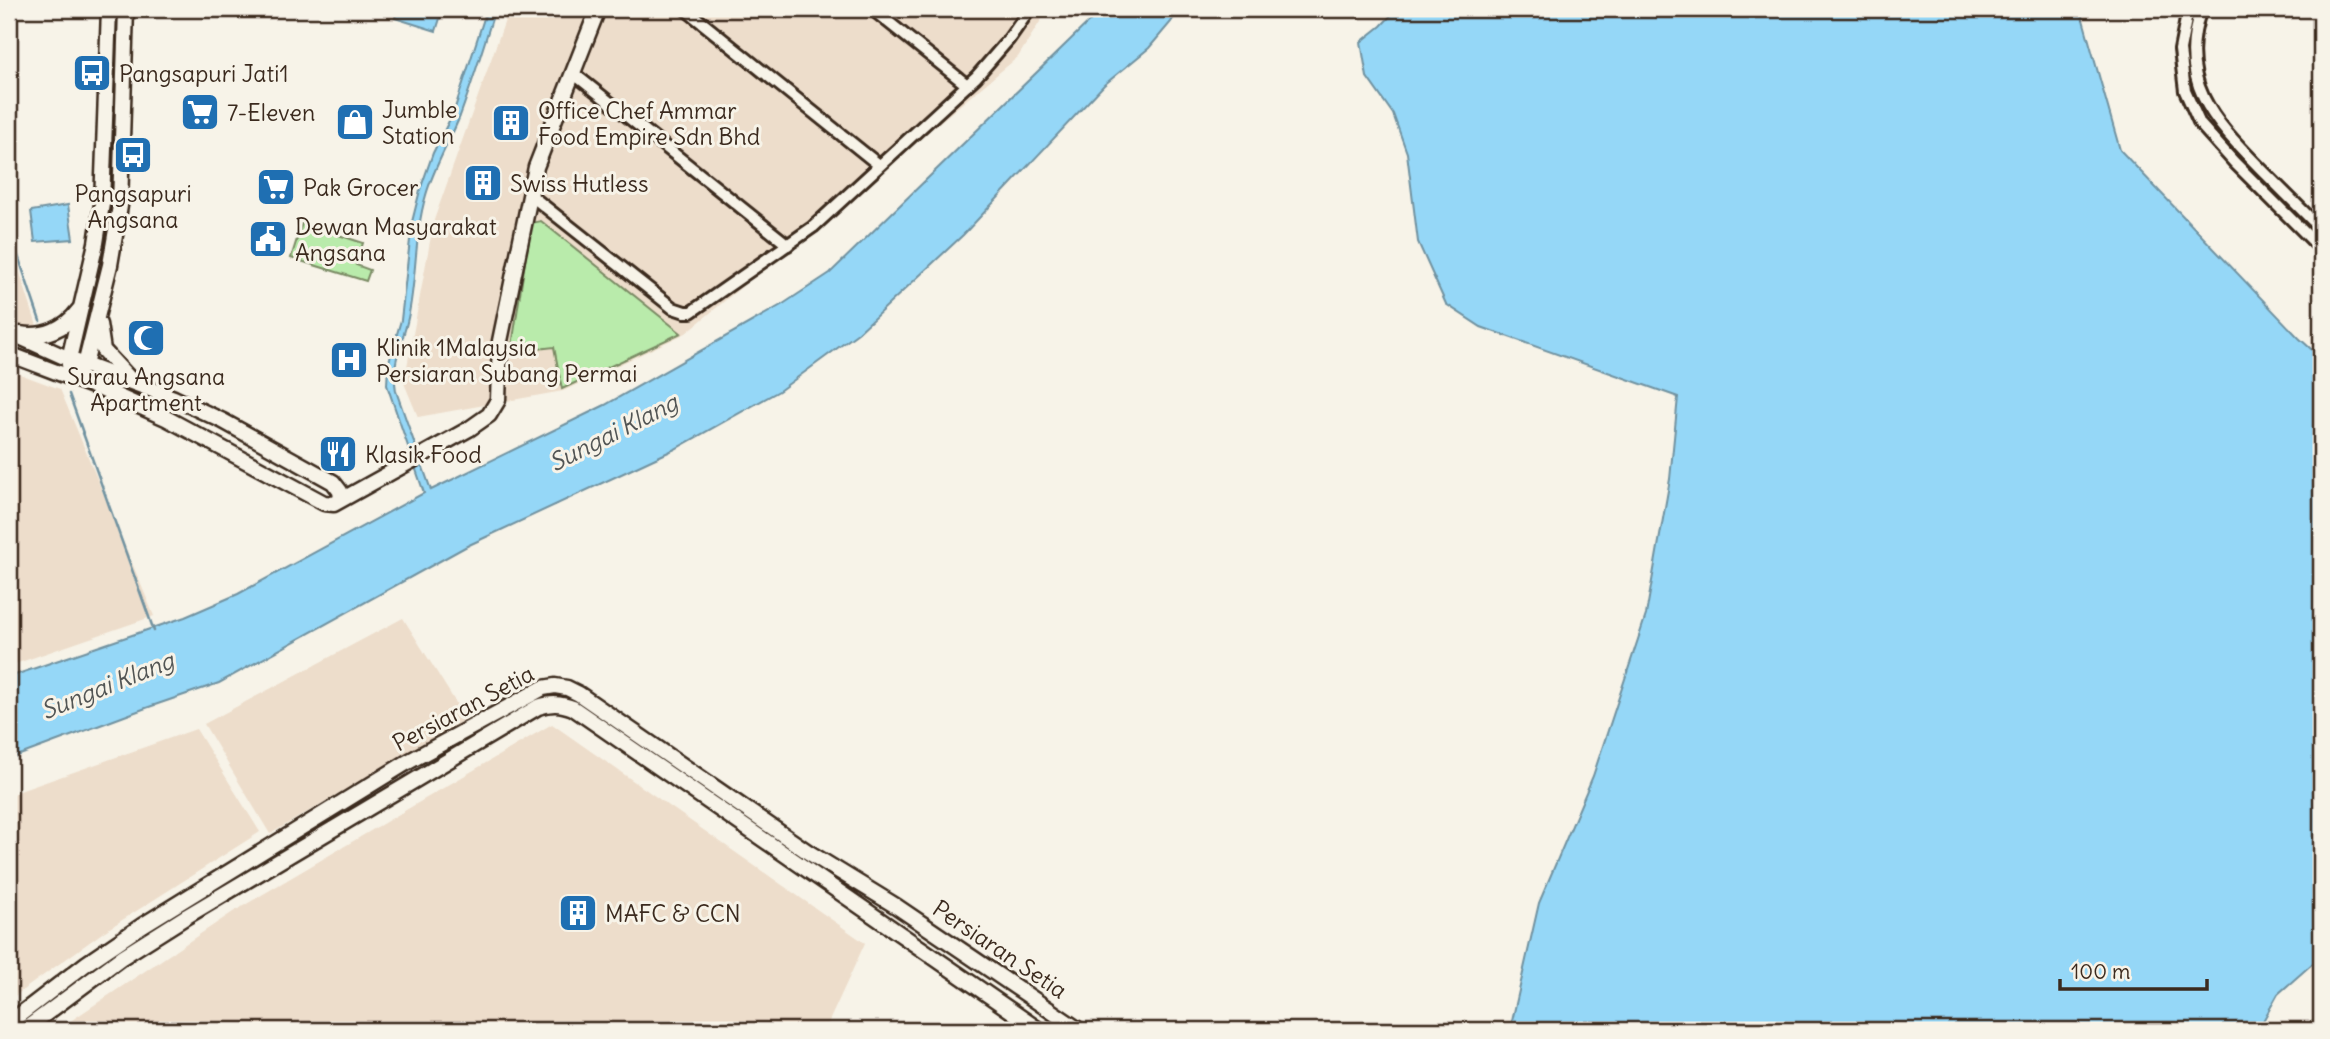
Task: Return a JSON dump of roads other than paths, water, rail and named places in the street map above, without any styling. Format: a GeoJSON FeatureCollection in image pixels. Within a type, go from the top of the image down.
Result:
{"type":"FeatureCollection","features":[{"type":"Feature","properties":{"kind":"street"},"geometry":{"type":"LineString","coordinates":[[71,377],[68,359],[82,307],[102,204],[109,9]]}},
{"type":"Feature","properties":{"kind":"street"},"geometry":{"type":"LineString","coordinates":[[71,377],[85,365],[120,205],[125,9]]}},
{"type":"Feature","properties":{"kind":"street"},"geometry":{"type":"LineString","coordinates":[[9,354],[71,377],[166,418],[324,503],[334,504],[426,453],[489,415],[498,400],[500,341],[529,194],[536,167],[598,9]]}},
{"type":"Feature","properties":{"kind":"street"},"geometry":{"type":"LineString","coordinates":[[685,9],[879,165]]}},
{"type":"Feature","properties":{"kind":"street"},"geometry":{"type":"LineString","coordinates":[[872,9],[967,85]]}},
{"type":"Feature","properties":{"kind":"street"},"geometry":{"type":"LineString","coordinates":[[529,194],[673,308],[685,312],[698,309],[813,227],[987,66],[1030,9]]}},
{"type":"Feature","properties":{"kind":"street"},"geometry":{"type":"LineString","coordinates":[[2188,9],[2180,50],[2185,91],[2200,124],[2321,249]]}},
{"type":"Feature","properties":{"kind":"street"},"geometry":{"type":"LineString","coordinates":[[2201,9],[2192,52],[2199,89],[2213,117],[2321,229]]}},
{"type":"Feature","properties":{"kind":"street"},"geometry":{"type":"LineString","coordinates":[[573,73],[788,245]]}},
{"type":"Feature","properties":{"kind":"street"},"geometry":{"type":"LineString","coordinates":[[9,332],[42,335],[66,323],[82,307]]}},
{"type":"Feature","properties":{"kind":"street"},"geometry":{"type":"LineString","coordinates":[[98,315],[103,350],[134,383]]}},
{"type":"Feature","properties":{"kind":"street"},"geometry":{"type":"LineString","coordinates":[[9,332],[68,359],[174,398],[223,421],[333,482],[340,491],[341,499]]}},
{"type":"Feature","properties":{"kind":"street"},"geometry":{"type":"LineString","coordinates":[[557,703],[560,687]]}},
{"type":"Feature","properties":{"kind":"street","name":"Persiaran Setia"},"geometry":{"type":"LineString","coordinates":[[9,1023],[87,963],[276,842],[533,692],[543,688],[560,687],[579,694],[808,852],[896,906],[1079,1030]]}},
{"type":"Feature","properties":{"kind":"street","name":"Persiaran Setia"},"geometry":{"type":"LineString","coordinates":[[24,1030],[122,957],[187,916],[538,707],[557,703],[573,708],[1036,1030]]}},
{"type":"Feature","properties":{"kind":"street"},"geometry":{"type":"LineString","coordinates":[[1036,1030],[1047,1008]]}},
{"type":"Feature","properties":{"kind":"water"},"geometry":{"type":"Polygon","coordinates":[[[397,9],[443,9],[436,31],[395,18],[397,9]]]}},
{"type":"Feature","properties":{"kind":"water","name":"Sungai Klang"},"geometry":{"type":"Polygon","coordinates":[[[487,9],[495,9],[478,63],[460,116],[429,185],[422,210],[411,303],[395,371],[396,391],[431,490],[605,405],[783,304],[830,273],[1102,9],[1179,9],[1149,48],[1104,85],[963,235],[858,333],[779,391],[675,449],[467,546],[219,683],[9,759],[9,677],[185,617],[238,594],[424,493],[387,385],[388,365],[401,320],[412,222],[420,190],[433,153],[454,111],[487,9]]]}},
{"type":"Feature","properties":{"kind":"water"},"geometry":{"type":"Polygon","coordinates":[[[1397,9],[2080,9],[2120,150],[2321,358],[2321,956],[2278,994],[2258,1030],[1510,1030],[1539,903],[1593,776],[1646,615],[1670,479],[1678,397],[1481,327],[1446,304],[1418,242],[1407,153],[1393,114],[1367,77],[1361,42],[1397,9]]]}},
{"type":"Feature","properties":{"kind":"water"},"geometry":{"type":"Polygon","coordinates":[[[68,205],[73,239],[35,242],[31,211],[68,205]]]}},
{"type":"Feature","properties":{"kind":"waterway"},"geometry":{"type":"LineString","coordinates":[[9,229],[40,321]]}},
{"type":"Feature","properties":{"kind":"waterway"},"geometry":{"type":"LineString","coordinates":[[69,394],[154,631]]}},
{"type":"Feature","properties":{"kind":"place","name":"Pangsapuri Jati1"},"geometry":{"type":"Point","coordinates":[92,73]}},
{"type":"Feature","properties":{"kind":"place","name":"7-Eleven"},"geometry":{"type":"Point","coordinates":[200,112]}},
{"type":"Feature","properties":{"kind":"place","name":"Jumble Station"},"geometry":{"type":"Point","coordinates":[355,122]}},
{"type":"Feature","properties":{"kind":"place","name":"Office Chef Ammar Food Empire Sdn Bhd"},"geometry":{"type":"Point","coordinates":[511,123]}},
{"type":"Feature","properties":{"kind":"place","name":"Pangsapuri Angsana"},"geometry":{"type":"Point","coordinates":[133,155]}},
{"type":"Feature","properties":{"kind":"place","name":"Swiss Hutless"},"geometry":{"type":"Point","coordinates":[483,183]}},
{"type":"Feature","properties":{"kind":"place","name":"Pak Grocer"},"geometry":{"type":"Point","coordinates":[276,187]}},
{"type":"Feature","properties":{"kind":"place","name":"Dewan Masyarakat Angsana"},"geometry":{"type":"Point","coordinates":[268,239]}},
{"type":"Feature","properties":{"kind":"place","name":"Surau Angsana Apartment"},"geometry":{"type":"Point","coordinates":[146,338]}},
{"type":"Feature","properties":{"kind":"place","name":"Klinik 1Malaysia Persiaran Subang Permai"},"geometry":{"type":"Point","coordinates":[349,360]}},
{"type":"Feature","properties":{"kind":"place","name":"Klasik Food"},"geometry":{"type":"Point","coordinates":[338,454]}},
{"type":"Feature","properties":{"kind":"place","name":"MAFC & CCN"},"geometry":{"type":"Point","coordinates":[578,913]}}]}
